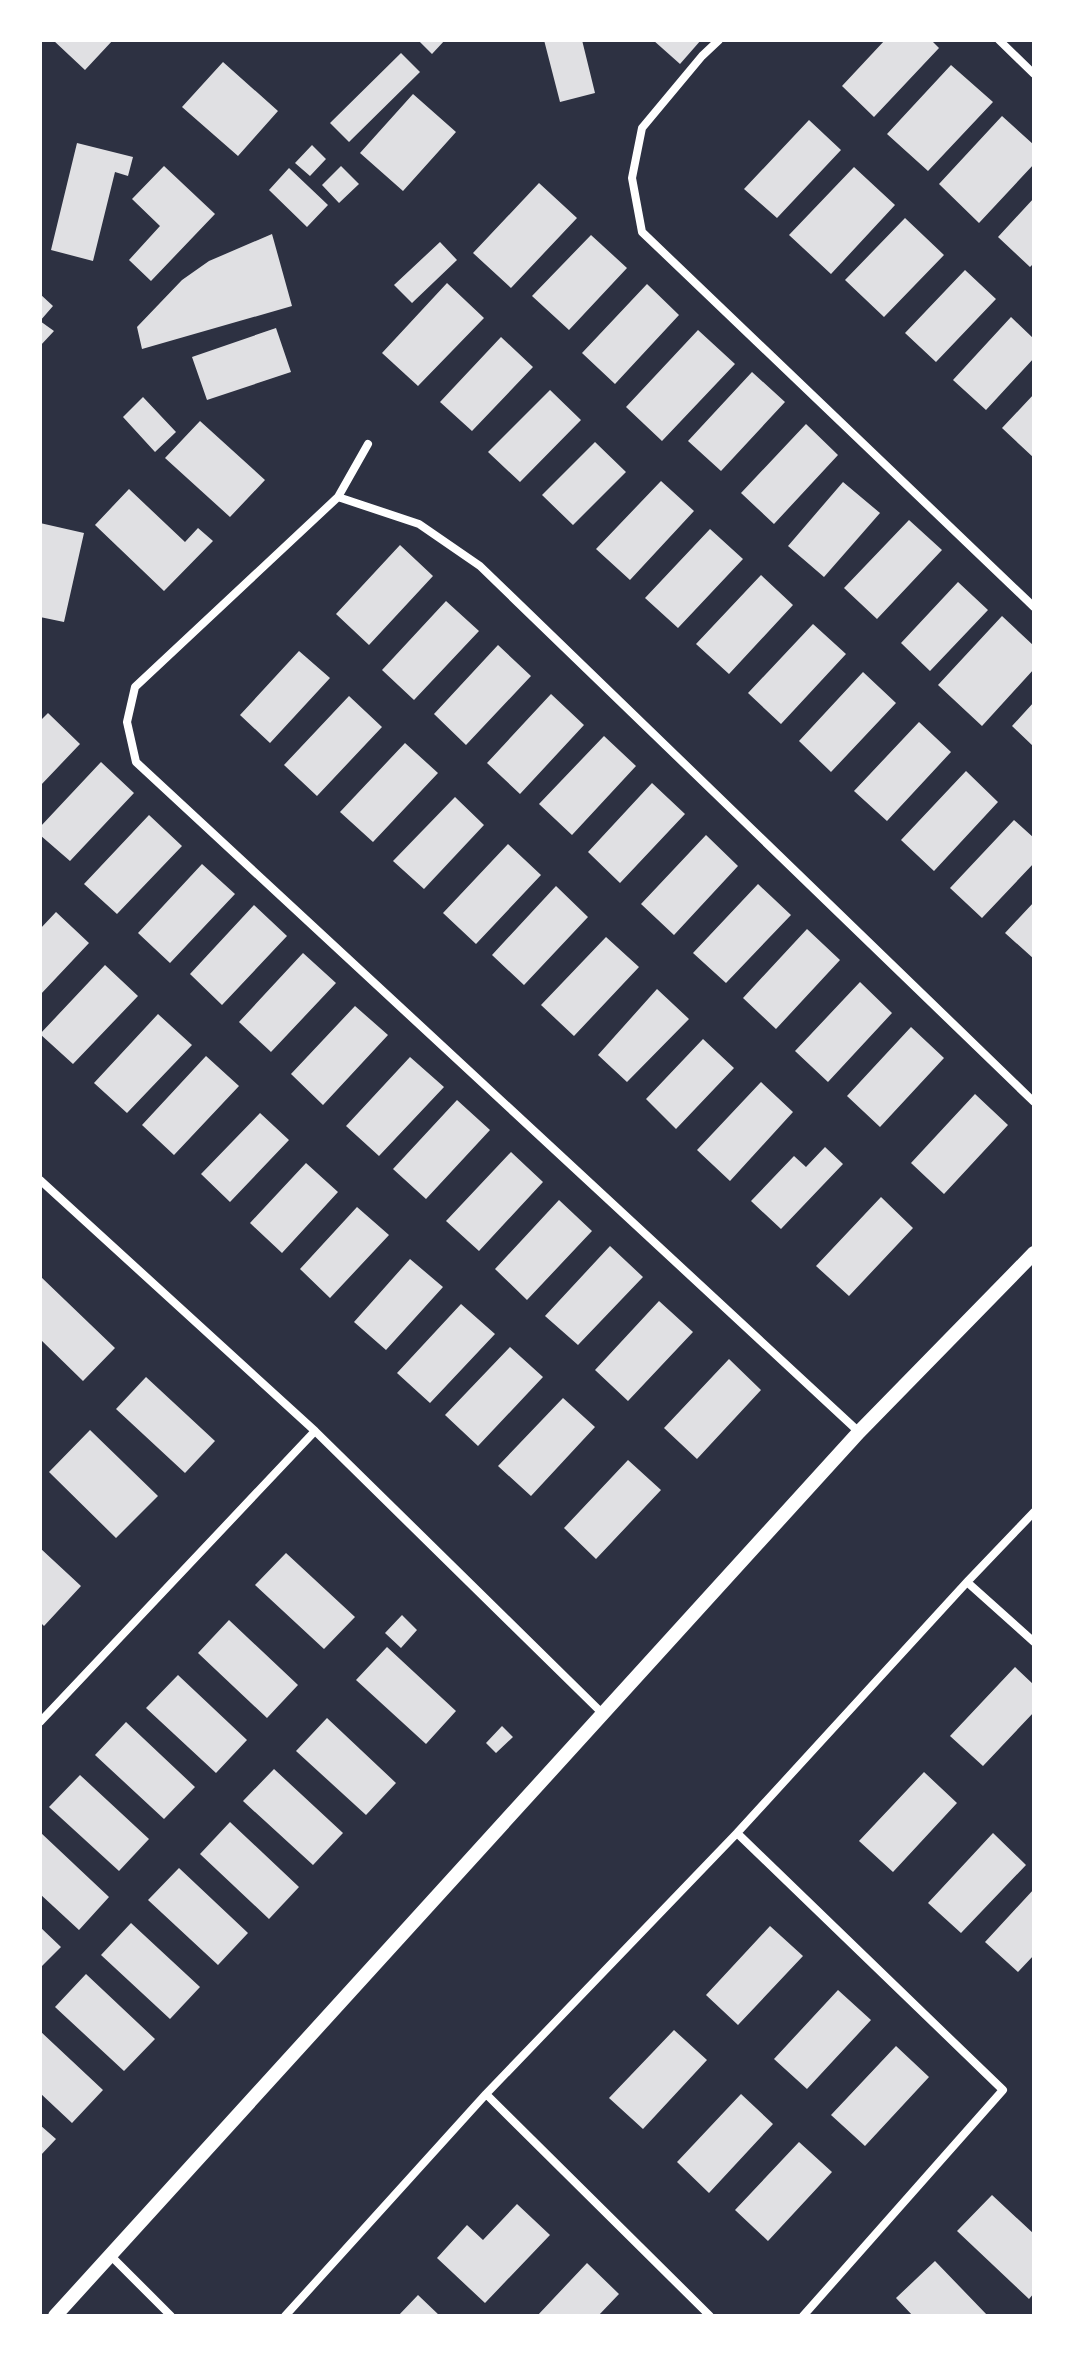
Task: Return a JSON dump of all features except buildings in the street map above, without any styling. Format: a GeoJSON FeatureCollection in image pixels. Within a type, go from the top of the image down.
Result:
{"type":"FeatureCollection","features":[{"type":"Feature","properties":{"kind":"street"},"geometry":{"type":"LineString","coordinates":[[719,40],[642,128],[632,178],[642,232],[1034,607]]}},
{"type":"Feature","properties":{"kind":"street"},"geometry":{"type":"LineString","coordinates":[[999,40],[1034,74]]}},
{"type":"Feature","properties":{"kind":"street"},"geometry":{"type":"LineString","coordinates":[[368,444],[338,497],[135,687],[127,722],[136,762],[859,1432]]}},
{"type":"Feature","properties":{"kind":"street"},"geometry":{"type":"LineString","coordinates":[[338,497],[419,524],[480,566],[1034,1102]]}},
{"type":"Feature","properties":{"kind":"street"},"geometry":{"type":"LineString","coordinates":[[40,1180],[315,1431],[602,1713]]}},
{"type":"Feature","properties":{"kind":"street"},"geometry":{"type":"LineString","coordinates":[[55,2316],[859,1432],[1034,1253]]}},
{"type":"Feature","properties":{"kind":"street"},"geometry":{"type":"LineString","coordinates":[[40,1722],[315,1431]]}},
{"type":"Feature","properties":{"kind":"street"},"geometry":{"type":"LineString","coordinates":[[285,2316],[486,2094],[737,1833],[1034,1512]]}},
{"type":"Feature","properties":{"kind":"street"},"geometry":{"type":"LineString","coordinates":[[967,1582],[1034,1642]]}},
{"type":"Feature","properties":{"kind":"street"},"geometry":{"type":"LineString","coordinates":[[737,1833],[1003,2090],[803,2316]]}},
{"type":"Feature","properties":{"kind":"street"},"geometry":{"type":"LineString","coordinates":[[486,2094],[710,2316]]}},
{"type":"Feature","properties":{"kind":"street"},"geometry":{"type":"LineString","coordinates":[[111,2256],[171,2316]]}}]}
